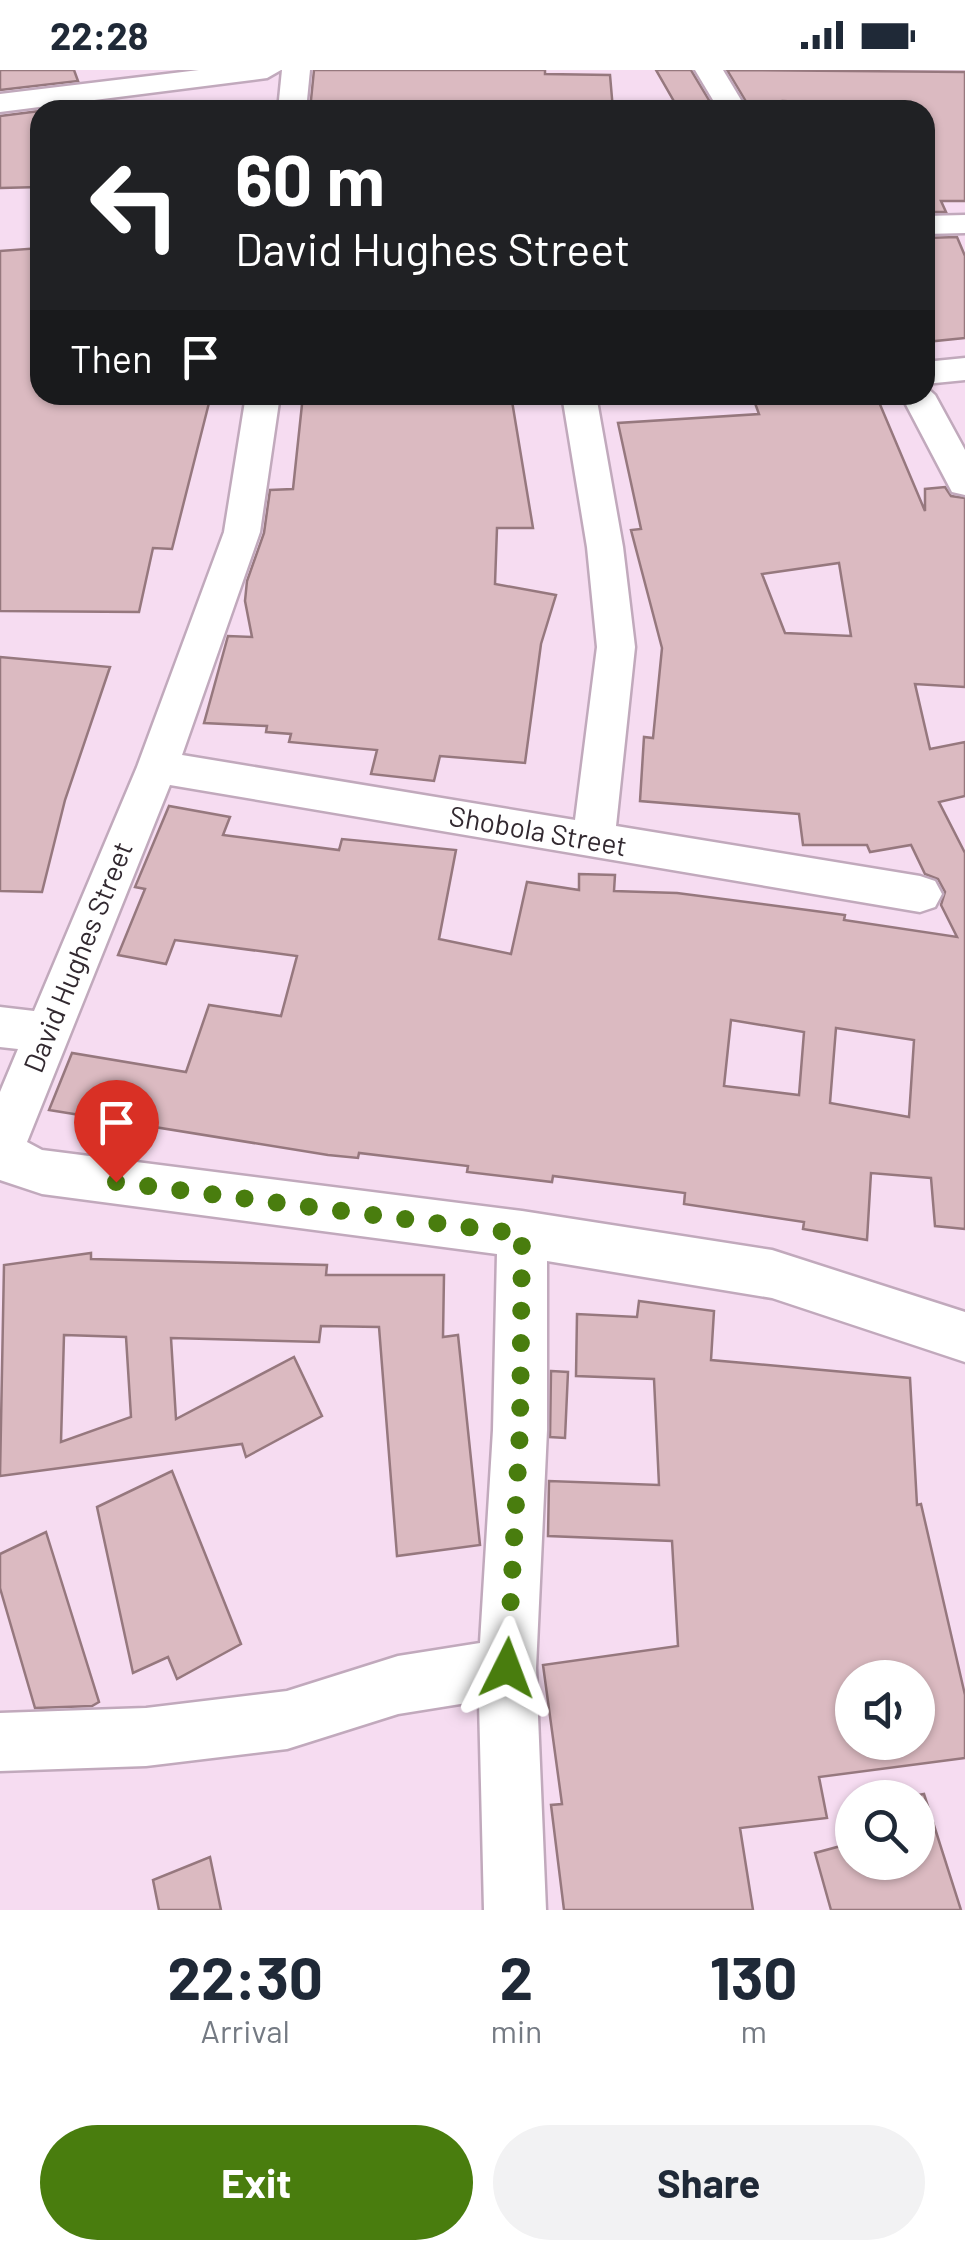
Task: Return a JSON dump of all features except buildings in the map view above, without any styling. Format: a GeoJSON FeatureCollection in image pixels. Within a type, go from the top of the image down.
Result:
{"type":"FeatureCollection","features":[{"type":"Feature","properties":{"kind":"street"},"geometry":{"type":"LineString","coordinates":[[0,102],[267,70]]}},
{"type":"Feature","properties":{"kind":"street"},"geometry":{"type":"LineString","coordinates":[[293,100],[296,70]]}},
{"type":"Feature","properties":{"kind":"street"},"geometry":{"type":"LineString","coordinates":[[709,70],[727,100]]}},
{"type":"Feature","properties":{"kind":"street"},"geometry":{"type":"LineString","coordinates":[[935,225],[965,224]]}},
{"type":"Feature","properties":{"kind":"street"},"geometry":{"type":"LineString","coordinates":[[935,372],[965,369]]}},
{"type":"Feature","properties":{"kind":"street","name":"David Hughes Street"},"geometry":{"type":"LineString","coordinates":[[262,405],[242,532],[157,766],[2,1144],[15,1164],[42,1172],[522,1234],[772,1274],[965,1337]]}},
{"type":"Feature","properties":{"kind":"street"},"geometry":{"type":"LineString","coordinates":[[580,405],[605,547],[616,647],[592,840]]}},
{"type":"Feature","properties":{"kind":"street"},"geometry":{"type":"LineString","coordinates":[[923,405],[965,483]]}},
{"type":"Feature","properties":{"kind":"street","name":"Shobola Street"},"geometry":{"type":"LineString","coordinates":[[157,766],[920,894]]}},
{"type":"Feature","properties":{"kind":"street"},"geometry":{"type":"LineString","coordinates":[[0,1028],[48,1032]]}},
{"type":"Feature","properties":{"kind":"street"},"geometry":{"type":"LineString","coordinates":[[515,1910],[510,1884],[507,1668],[520,1430],[522,1234]]}},
{"type":"Feature","properties":{"kind":"street"},"geometry":{"type":"LineString","coordinates":[[0,1742],[146,1737],[287,1720],[398,1686],[507,1668]]}},
{"type":"Feature","properties":{"kind":"route"},"geometry":{"type":"LineString","coordinates":[[116,1182],[522,1234],[520,1430],[507,1668]]}}]}
